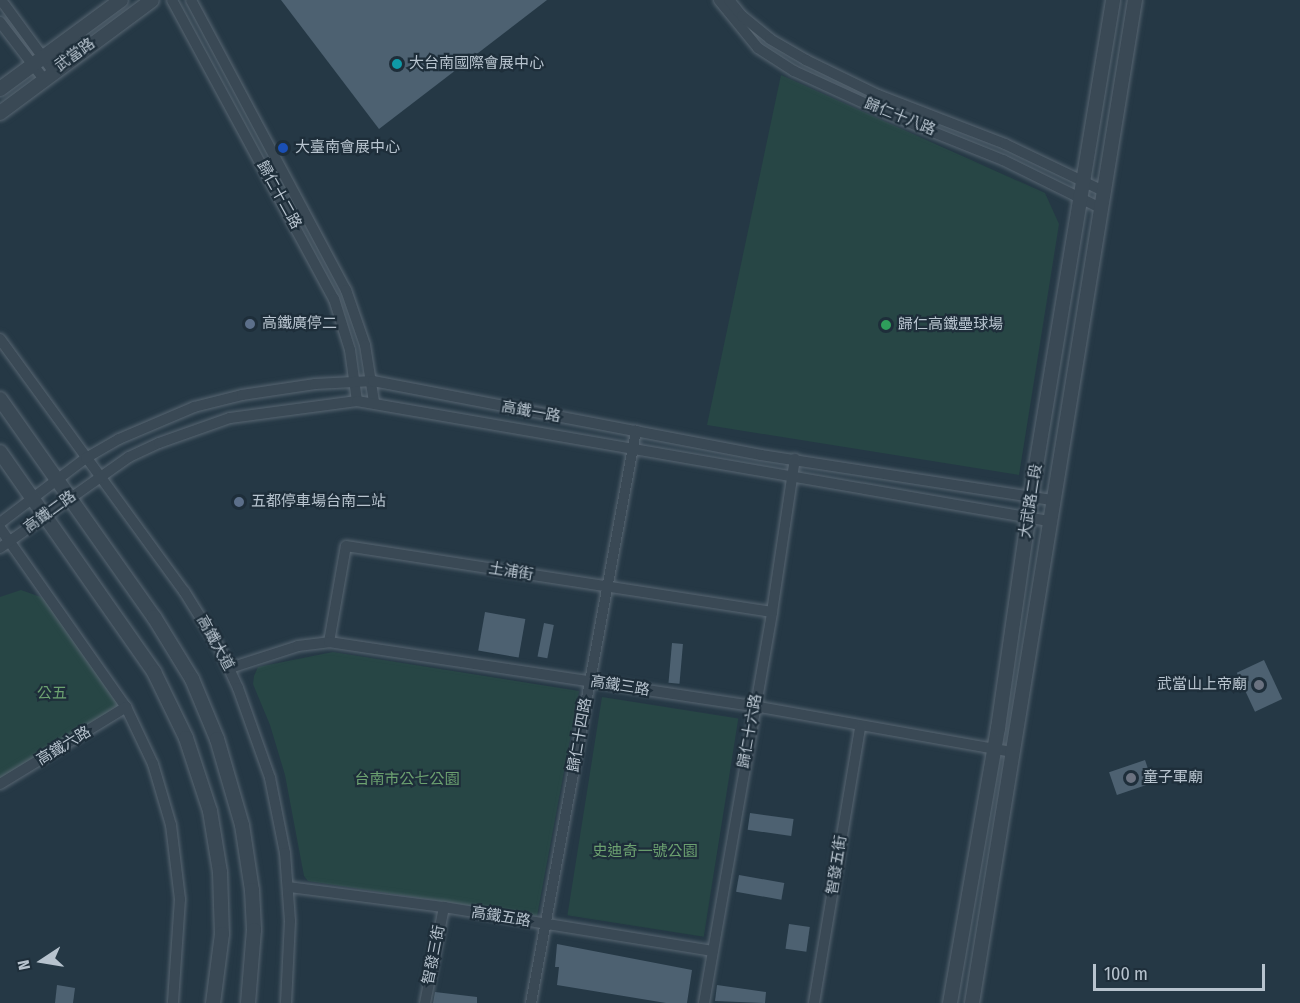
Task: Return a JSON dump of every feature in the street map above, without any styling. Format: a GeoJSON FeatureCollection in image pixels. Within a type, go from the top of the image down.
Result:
{"type":"FeatureCollection","features":[{"type":"Feature","properties":{"kind":"street"},"geometry":{"type":"LineString","coordinates":[[1,0],[48,74]]}},
{"type":"Feature","properties":{"kind":"street","name":"武當路"},"geometry":{"type":"LineString","coordinates":[[0,89],[121,0]]}},
{"type":"Feature","properties":{"kind":"street","name":"武當路"},"geometry":{"type":"LineString","coordinates":[[0,113],[48,74],[152,0]]}},
{"type":"Feature","properties":{"kind":"street","name":"歸仁十二路"},"geometry":{"type":"LineString","coordinates":[[172,0],[321,272],[343,326],[356,382],[357,401]]}},
{"type":"Feature","properties":{"kind":"street","name":"歸仁十二路"},"geometry":{"type":"LineString","coordinates":[[191,0],[346,291],[365,345],[373,381],[374,402]]}},
{"type":"Feature","properties":{"kind":"street","name":"歸仁十八路"},"geometry":{"type":"LineString","coordinates":[[719,0],[758,48],[794,71],[888,114],[1003,160],[1100,208]]}},
{"type":"Feature","properties":{"kind":"street","name":"歸仁十八路"},"geometry":{"type":"LineString","coordinates":[[729,0],[742,16],[770,39],[806,60],[878,95],[1005,144],[1103,191]]}},
{"type":"Feature","properties":{"kind":"street","name":"大武路二段"},"geometry":{"type":"LineString","coordinates":[[950,1003],[994,749],[1032,496],[1113,0]]}},
{"type":"Feature","properties":{"kind":"street","name":"大武路二段"},"geometry":{"type":"LineString","coordinates":[[972,1003],[1135,0]]}},
{"type":"Feature","properties":{"kind":"street"},"geometry":{"type":"LineString","coordinates":[[0,22],[38,61]]}},
{"type":"Feature","properties":{"kind":"street","name":"高鐵大道"},"geometry":{"type":"LineString","coordinates":[[0,339],[184,591],[230,668],[258,739],[279,817],[289,887],[290,962],[286,1003]]}},
{"type":"Feature","properties":{"kind":"street","name":"高鐵一路"},"geometry":{"type":"LineString","coordinates":[[32,498],[86,458],[119,439],[194,407],[242,395],[315,384],[373,381],[795,459],[1052,500]]}},
{"type":"Feature","properties":{"kind":"street"},"geometry":{"type":"LineString","coordinates":[[0,399],[173,646],[192,679],[217,739],[243,825],[252,890],[253,940],[248,1003]]}},
{"type":"Feature","properties":{"kind":"street","name":"高鐵一路"},"geometry":{"type":"LineString","coordinates":[[99,477],[129,457],[159,443],[230,418],[357,401],[374,402],[632,450],[1049,521]]}},
{"type":"Feature","properties":{"kind":"street","name":"歸仁十四路"},"geometry":{"type":"LineString","coordinates":[[531,1003],[636,431]]}},
{"type":"Feature","properties":{"kind":"street"},"geometry":{"type":"LineString","coordinates":[[0,452],[154,672],[171,704],[199,773],[215,840],[223,906],[213,1003]]}},
{"type":"Feature","properties":{"kind":"street","name":"歸仁十六路"},"geometry":{"type":"LineString","coordinates":[[704,1003],[772,612],[795,459]]}},
{"type":"Feature","properties":{"kind":"street","name":"高鐵二路"},"geometry":{"type":"LineString","coordinates":[[0,548],[99,477]]}},
{"type":"Feature","properties":{"kind":"street","name":"高鐵二路"},"geometry":{"type":"LineString","coordinates":[[0,525],[32,498]]}},
{"type":"Feature","properties":{"kind":"street"},"geometry":{"type":"LineString","coordinates":[[0,525],[126,707],[157,774],[171,825],[180,899],[173,1003]]}},
{"type":"Feature","properties":{"kind":"street","name":"土浦街"},"geometry":{"type":"LineString","coordinates":[[329,642],[346,546],[772,612]]}},
{"type":"Feature","properties":{"kind":"street","name":"高鐵三路"},"geometry":{"type":"LineString","coordinates":[[230,668],[298,646],[329,642],[754,706],[860,727],[1012,752]]}},
{"type":"Feature","properties":{"kind":"street","name":"高鐵六路"},"geometry":{"type":"LineString","coordinates":[[0,784],[126,707]]}},
{"type":"Feature","properties":{"kind":"street","name":"智發五街"},"geometry":{"type":"LineString","coordinates":[[814,1003],[860,727]]}},
{"type":"Feature","properties":{"kind":"street","name":"高鐵五路"},"geometry":{"type":"LineString","coordinates":[[289,887],[444,907],[712,951]]}},
{"type":"Feature","properties":{"kind":"street","name":"智發三街"},"geometry":{"type":"LineString","coordinates":[[425,1003],[444,907]]}},
{"type":"Feature","properties":{"kind":"green space","name":"歸仁高鐵壘球場"},"geometry":{"type":"Polygon","coordinates":[[[781,75],[1045,193],[1059,224],[1019,475],[707,425],[781,75]]]}},
{"type":"Feature","properties":{"kind":"green space","name":"公五"},"geometry":{"type":"Polygon","coordinates":[[[21,590],[52,601],[124,710],[0,785],[0,597],[21,590]]]}},
{"type":"Feature","properties":{"kind":"green space","name":"台南市公七公園"},"geometry":{"type":"Polygon","coordinates":[[[333,652],[579,691],[537,916],[308,881],[304,876],[285,775],[270,725],[253,684],[254,676],[258,667],[333,652]]]}},
{"type":"Feature","properties":{"kind":"green space","name":"史迪奇一號公園"},"geometry":{"type":"Polygon","coordinates":[[[602,697],[738,719],[704,937],[567,915],[602,697]]]}},
{"type":"Feature","properties":{"kind":"building","name":"大台南國際會展中心"},"geometry":{"type":"Polygon","coordinates":[[[281,0],[547,0],[379,129],[281,0]]]}},
{"type":"Feature","properties":{"kind":"building"},"geometry":{"type":"Polygon","coordinates":[[[485,612],[525,619],[519,658],[478,650],[485,612]]]}},
{"type":"Feature","properties":{"kind":"building"},"geometry":{"type":"Polygon","coordinates":[[[544,623],[554,625],[547,658],[538,656],[544,623]]]}},
{"type":"Feature","properties":{"kind":"building"},"geometry":{"type":"Polygon","coordinates":[[[672,643],[683,644],[679,684],[669,683],[672,643]]]}},
{"type":"Feature","properties":{"kind":"building","name":"武當山上帝廟"},"geometry":{"type":"Polygon","coordinates":[[[1264,660],[1282,699],[1255,712],[1237,673],[1264,660]]]}},
{"type":"Feature","properties":{"kind":"building","name":"童子軍廟"},"geometry":{"type":"Polygon","coordinates":[[[1145,760],[1153,783],[1117,795],[1109,772],[1145,760]]]}},
{"type":"Feature","properties":{"kind":"building"},"geometry":{"type":"Polygon","coordinates":[[[750,813],[794,819],[791,836],[748,830],[750,813]]]}},
{"type":"Feature","properties":{"kind":"building"},"geometry":{"type":"Polygon","coordinates":[[[739,875],[784,883],[781,900],[736,892],[739,875]]]}},
{"type":"Feature","properties":{"kind":"building"},"geometry":{"type":"Polygon","coordinates":[[[789,924],[810,927],[806,952],[786,949],[789,924]]]}},
{"type":"Feature","properties":{"kind":"building"},"geometry":{"type":"Polygon","coordinates":[[[557,944],[692,970],[687,1003],[666,1003],[557,985],[559,967],[555,967],[557,944]]]}},
{"type":"Feature","properties":{"kind":"building"},"geometry":{"type":"Polygon","coordinates":[[[57,985],[75,988],[73,1003],[55,1003],[57,985]]]}},
{"type":"Feature","properties":{"kind":"building"},"geometry":{"type":"Polygon","coordinates":[[[717,985],[766,992],[765,1003],[715,1001],[717,985]]]}},
{"type":"Feature","properties":{"kind":"building"},"geometry":{"type":"Polygon","coordinates":[[[435,992],[477,997],[477,1003],[433,1003],[435,992]]]}},
{"type":"Feature","properties":{"kind":"place","name":"大台南國際會展中心"},"geometry":{"type":"Point","coordinates":[397,64]}},
{"type":"Feature","properties":{"kind":"place","name":"大臺南會展中心"},"geometry":{"type":"Point","coordinates":[283,148]}},
{"type":"Feature","properties":{"kind":"place","name":"高鐵廣停二"},"geometry":{"type":"Point","coordinates":[250,324]}},
{"type":"Feature","properties":{"kind":"place","name":"歸仁高鐵壘球場"},"geometry":{"type":"Point","coordinates":[886,325]}},
{"type":"Feature","properties":{"kind":"place","name":"五都停車場台南二站"},"geometry":{"type":"Point","coordinates":[239,502]}},
{"type":"Feature","properties":{"kind":"place","name":"武當山上帝廟"},"geometry":{"type":"Point","coordinates":[1259,685]}},
{"type":"Feature","properties":{"kind":"place","name":"童子軍廟"},"geometry":{"type":"Point","coordinates":[1131,778]}}]}
